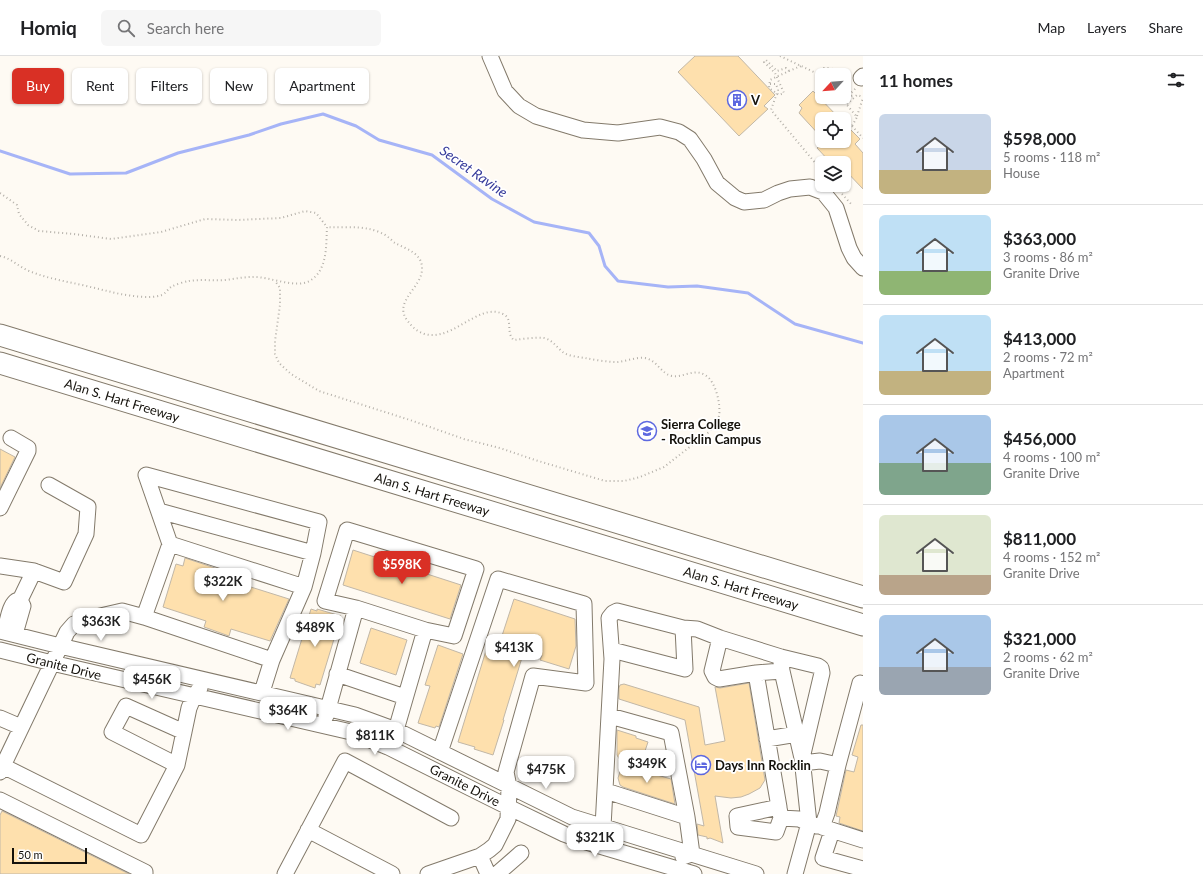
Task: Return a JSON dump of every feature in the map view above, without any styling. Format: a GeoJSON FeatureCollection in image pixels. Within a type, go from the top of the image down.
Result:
{"type":"FeatureCollection","features":[{"type":"Feature","properties":{"kind":"highway","name":"Alan S. Hart Freeway"},"geometry":{"type":"LineString","coordinates":[[0,335],[863,597]]}},
{"type":"Feature","properties":{"kind":"highway","name":"Alan S. Hart Freeway"},"geometry":{"type":"LineString","coordinates":[[0,363],[863,625]]}},
{"type":"Feature","properties":{"kind":"street"},"geometry":{"type":"LineString","coordinates":[[490,56],[506,91],[519,106],[536,116],[583,130],[618,133],[660,127],[679,132],[690,139],[704,159],[717,183],[735,198],[744,202],[764,200],[790,189],[810,187],[824,192],[836,208],[848,248],[863,268]]}},
{"type":"Feature","properties":{"kind":"street"},"geometry":{"type":"LineString","coordinates":[[0,508],[28,451],[28,448],[12,438]]}},
{"type":"Feature","properties":{"kind":"street"},"geometry":{"type":"LineString","coordinates":[[144,617],[170,544],[146,475],[319,522],[304,587],[272,660],[262,692]]}},
{"type":"Feature","properties":{"kind":"street"},"geometry":{"type":"LineString","coordinates":[[0,566],[34,571],[64,582],[86,534],[88,506],[49,485]]}},
{"type":"Feature","properties":{"kind":"street"},"geometry":{"type":"LineString","coordinates":[[159,512],[313,553]]}},
{"type":"Feature","properties":{"kind":"street"},"geometry":{"type":"LineString","coordinates":[[347,530],[476,569],[454,636],[425,630],[356,608],[325,601],[347,530]]}},
{"type":"Feature","properties":{"kind":"street"},"geometry":{"type":"LineString","coordinates":[[170,544],[304,587]]}},
{"type":"Feature","properties":{"kind":"street"},"geometry":{"type":"LineString","coordinates":[[6,632],[23,606],[20,600],[34,571]]}},
{"type":"Feature","properties":{"kind":"street"},"geometry":{"type":"LineString","coordinates":[[428,874],[480,856],[495,845],[508,819],[509,787],[506,772],[533,676],[586,683],[584,604],[498,579],[440,752]]}},
{"type":"Feature","properties":{"kind":"street"},"geometry":{"type":"LineString","coordinates":[[324,725],[356,608]]}},
{"type":"Feature","properties":{"kind":"street"},"geometry":{"type":"LineString","coordinates":[[218,683],[201,687],[194,696],[189,709],[177,765],[141,835],[1,769],[67,632],[74,624],[122,611],[272,660]]}},
{"type":"Feature","properties":{"kind":"street"},"geometry":{"type":"LineString","coordinates":[[603,827],[610,716],[612,650],[610,618],[613,613],[617,611],[683,628],[697,629],[782,664],[818,666],[821,668],[822,673],[802,760]]}},
{"type":"Feature","properties":{"kind":"street"},"geometry":{"type":"LineString","coordinates":[[612,650],[685,669],[683,628]]}},
{"type":"Feature","properties":{"kind":"street"},"geometry":{"type":"LineString","coordinates":[[396,730],[425,630]]}},
{"type":"Feature","properties":{"kind":"street","name":"Granite Drive"},"geometry":{"type":"LineString","coordinates":[[6,632],[355,715],[396,730],[572,817],[756,874]]}},
{"type":"Feature","properties":{"kind":"street"},"geometry":{"type":"LineString","coordinates":[[720,638],[712,671],[715,677],[719,679],[756,673],[782,664]]}},
{"type":"Feature","properties":{"kind":"street","name":"Granite Drive"},"geometry":{"type":"LineString","coordinates":[[0,650],[351,732],[388,747],[564,834],[694,874]]}},
{"type":"Feature","properties":{"kind":"street"},"geometry":{"type":"LineString","coordinates":[[782,664],[802,760],[821,827],[823,858],[863,869]]}},
{"type":"Feature","properties":{"kind":"street"},"geometry":{"type":"LineString","coordinates":[[756,673],[780,813],[863,840]]}},
{"type":"Feature","properties":{"kind":"street"},"geometry":{"type":"LineString","coordinates":[[338,674],[405,697]]}},
{"type":"Feature","properties":{"kind":"street"},"geometry":{"type":"LineString","coordinates":[[795,874],[827,813],[838,764],[856,724],[860,683],[863,685]]}},
{"type":"Feature","properties":{"kind":"street"},"geometry":{"type":"LineString","coordinates":[[177,765],[112,732],[126,706],[184,732]]}},
{"type":"Feature","properties":{"kind":"street"},"geometry":{"type":"LineString","coordinates":[[610,716],[671,733],[687,817],[692,854],[679,858],[642,858]]}},
{"type":"Feature","properties":{"kind":"street"},"geometry":{"type":"LineString","coordinates":[[0,718],[21,727]]}},
{"type":"Feature","properties":{"kind":"street"},"geometry":{"type":"LineString","coordinates":[[767,739],[797,734]]}},
{"type":"Feature","properties":{"kind":"street"},"geometry":{"type":"LineString","coordinates":[[802,760],[838,764]]}},
{"type":"Feature","properties":{"kind":"street"},"geometry":{"type":"LineString","coordinates":[[285,874],[345,761],[452,818]]}},
{"type":"Feature","properties":{"kind":"street"},"geometry":{"type":"LineString","coordinates":[[606,791],[687,817]]}},
{"type":"Feature","properties":{"kind":"street"},"geometry":{"type":"LineString","coordinates":[[0,800],[145,872],[146,874]]}},
{"type":"Feature","properties":{"kind":"street"},"geometry":{"type":"LineString","coordinates":[[308,830],[392,874]]}},
{"type":"Feature","properties":{"kind":"street"},"geometry":{"type":"LineString","coordinates":[[497,874],[521,853]]}},
{"type":"Feature","properties":{"kind":"street"},"geometry":{"type":"LineString","coordinates":[[480,856],[488,874]]}},
{"type":"Feature","properties":{"kind":"path"},"geometry":{"type":"LineString","coordinates":[[780,56],[815,73]]}},
{"type":"Feature","properties":{"kind":"path"},"geometry":{"type":"LineString","coordinates":[[789,71],[786,68],[777,71],[766,60],[764,62],[777,76],[784,93],[779,95],[769,88],[770,80],[777,76],[789,71],[801,66]]}},
{"type":"Feature","properties":{"kind":"path"},"geometry":{"type":"LineString","coordinates":[[851,92],[860,80]]}},
{"type":"Feature","properties":{"kind":"path"},"geometry":{"type":"LineString","coordinates":[[770,84],[776,84],[778,90],[771,110],[815,163]]}},
{"type":"Feature","properties":{"kind":"path"},"geometry":{"type":"LineString","coordinates":[[857,95],[846,105],[857,117]]}},
{"type":"Feature","properties":{"kind":"path"},"geometry":{"type":"LineString","coordinates":[[851,96],[857,95],[863,98],[857,117],[851,127],[863,138]]}},
{"type":"Feature","properties":{"kind":"path"},"geometry":{"type":"LineString","coordinates":[[0,193],[17,205],[19,214],[28,225],[39,231],[111,239],[160,232],[205,219],[237,220],[281,218],[305,211],[316,213],[327,227],[323,266],[315,278],[310,281],[297,283],[275,281]]}},
{"type":"Feature","properties":{"kind":"path"},"geometry":{"type":"LineString","coordinates":[[0,256],[7,257],[29,271],[46,277],[120,294],[142,297],[158,296],[164,294],[171,287],[188,282],[253,277],[270,278],[275,281],[280,288],[280,305],[275,340],[275,354],[279,362],[291,374],[319,391],[464,439],[495,446],[605,481],[619,481],[640,477],[664,467],[715,426],[719,417],[716,387],[706,375],[693,372],[673,377],[664,373],[647,358],[636,358],[614,362],[596,360],[569,355],[563,352],[550,340],[544,338],[514,340],[511,338],[507,317],[501,313],[489,312],[442,333],[432,335],[418,331],[405,318],[404,311],[405,302],[421,276],[422,268],[420,260],[416,254],[409,249],[394,243],[386,236],[368,228],[327,227]]}},
{"type":"Feature","properties":{"kind":"building","name":"V"},"geometry":{"type":"Polygon","coordinates":[[[695,56],[738,56],[775,95],[764,106],[768,109],[739,136],[678,72],[695,56]]]}},
{"type":"Feature","properties":{"kind":"building"},"geometry":{"type":"Polygon","coordinates":[[[813,91],[815,93],[815,104],[826,104],[833,112],[815,112],[815,130],[799,113],[802,108],[799,105],[813,91]]]}},
{"type":"Feature","properties":{"kind":"building"},"geometry":{"type":"Polygon","coordinates":[[[851,130],[860,139],[855,144],[863,153],[863,189],[851,176],[851,156],[824,156],[817,148],[851,148],[851,130]]]}},
{"type":"Feature","properties":{"kind":"building"},"geometry":{"type":"Polygon","coordinates":[[[0,449],[15,457],[0,488],[0,449]]]}},
{"type":"Feature","properties":{"kind":"building"},"geometry":{"type":"Polygon","coordinates":[[[353,550],[461,585],[450,619],[343,585],[353,550]]]}},
{"type":"Feature","properties":{"kind":"building"},"geometry":{"type":"Polygon","coordinates":[[[185,558],[221,570],[219,577],[289,599],[270,641],[231,629],[229,636],[204,627],[206,621],[163,607],[176,564],[183,566],[185,558]]]}},
{"type":"Feature","properties":{"kind":"building"},"geometry":{"type":"Polygon","coordinates":[[[514,599],[575,619],[576,646],[569,669],[540,660],[542,655],[527,650],[526,652],[524,651],[493,755],[474,749],[475,747],[458,742],[488,644],[498,648],[514,599]]]}},
{"type":"Feature","properties":{"kind":"building"},"geometry":{"type":"Polygon","coordinates":[[[311,609],[317,611],[317,609],[341,616],[320,685],[316,684],[315,688],[290,678],[311,609]]]}},
{"type":"Feature","properties":{"kind":"building"},"geometry":{"type":"Polygon","coordinates":[[[371,628],[407,640],[396,675],[360,663],[371,628]]]}},
{"type":"Feature","properties":{"kind":"building"},"geometry":{"type":"Polygon","coordinates":[[[438,645],[463,654],[439,727],[436,726],[435,728],[418,723],[430,686],[425,685],[438,645]]]}},
{"type":"Feature","properties":{"kind":"building"},"geometry":{"type":"Polygon","coordinates":[[[749,683],[765,780],[760,788],[741,797],[731,798],[715,796],[723,843],[698,835],[697,824],[704,826],[685,720],[619,699],[619,688],[620,685],[624,684],[699,707],[705,745],[725,741],[715,687],[720,688],[749,683]]]}},
{"type":"Feature","properties":{"kind":"building"},"geometry":{"type":"Polygon","coordinates":[[[861,725],[863,725],[863,831],[839,823],[840,817],[836,816],[846,770],[854,772],[858,757],[852,755],[861,725]]]}},
{"type":"Feature","properties":{"kind":"building"},"geometry":{"type":"Polygon","coordinates":[[[617,730],[636,736],[636,738],[648,742],[644,754],[645,760],[622,764],[617,755],[617,730]]]}},
{"type":"Feature","properties":{"kind":"building"},"geometry":{"type":"Polygon","coordinates":[[[622,765],[671,779],[675,804],[620,785],[618,778],[622,765]]]}},
{"type":"Feature","properties":{"kind":"building"},"geometry":{"type":"Polygon","coordinates":[[[2,811],[129,874],[0,874],[0,815],[2,811]]]}},
{"type":"Feature","properties":{"kind":"waterway","name":"Secret Ravine"},"geometry":{"type":"LineString","coordinates":[[0,151],[70,174],[126,173],[178,153],[249,135],[281,124],[323,114],[356,126],[379,140],[432,155],[492,199],[534,222],[589,233],[599,246],[605,266],[618,281],[668,287],[697,286],[748,293],[795,324],[863,343]]}},
{"type":"Feature","properties":{"kind":"place","name":"V"},"geometry":{"type":"Point","coordinates":[737,100]}},
{"type":"Feature","properties":{"kind":"place","name":"Sierra College - Rocklin Campus"},"geometry":{"type":"Point","coordinates":[647,431]}},
{"type":"Feature","properties":{"kind":"place","name":"Days Inn Rocklin"},"geometry":{"type":"Point","coordinates":[701,765]}}]}
